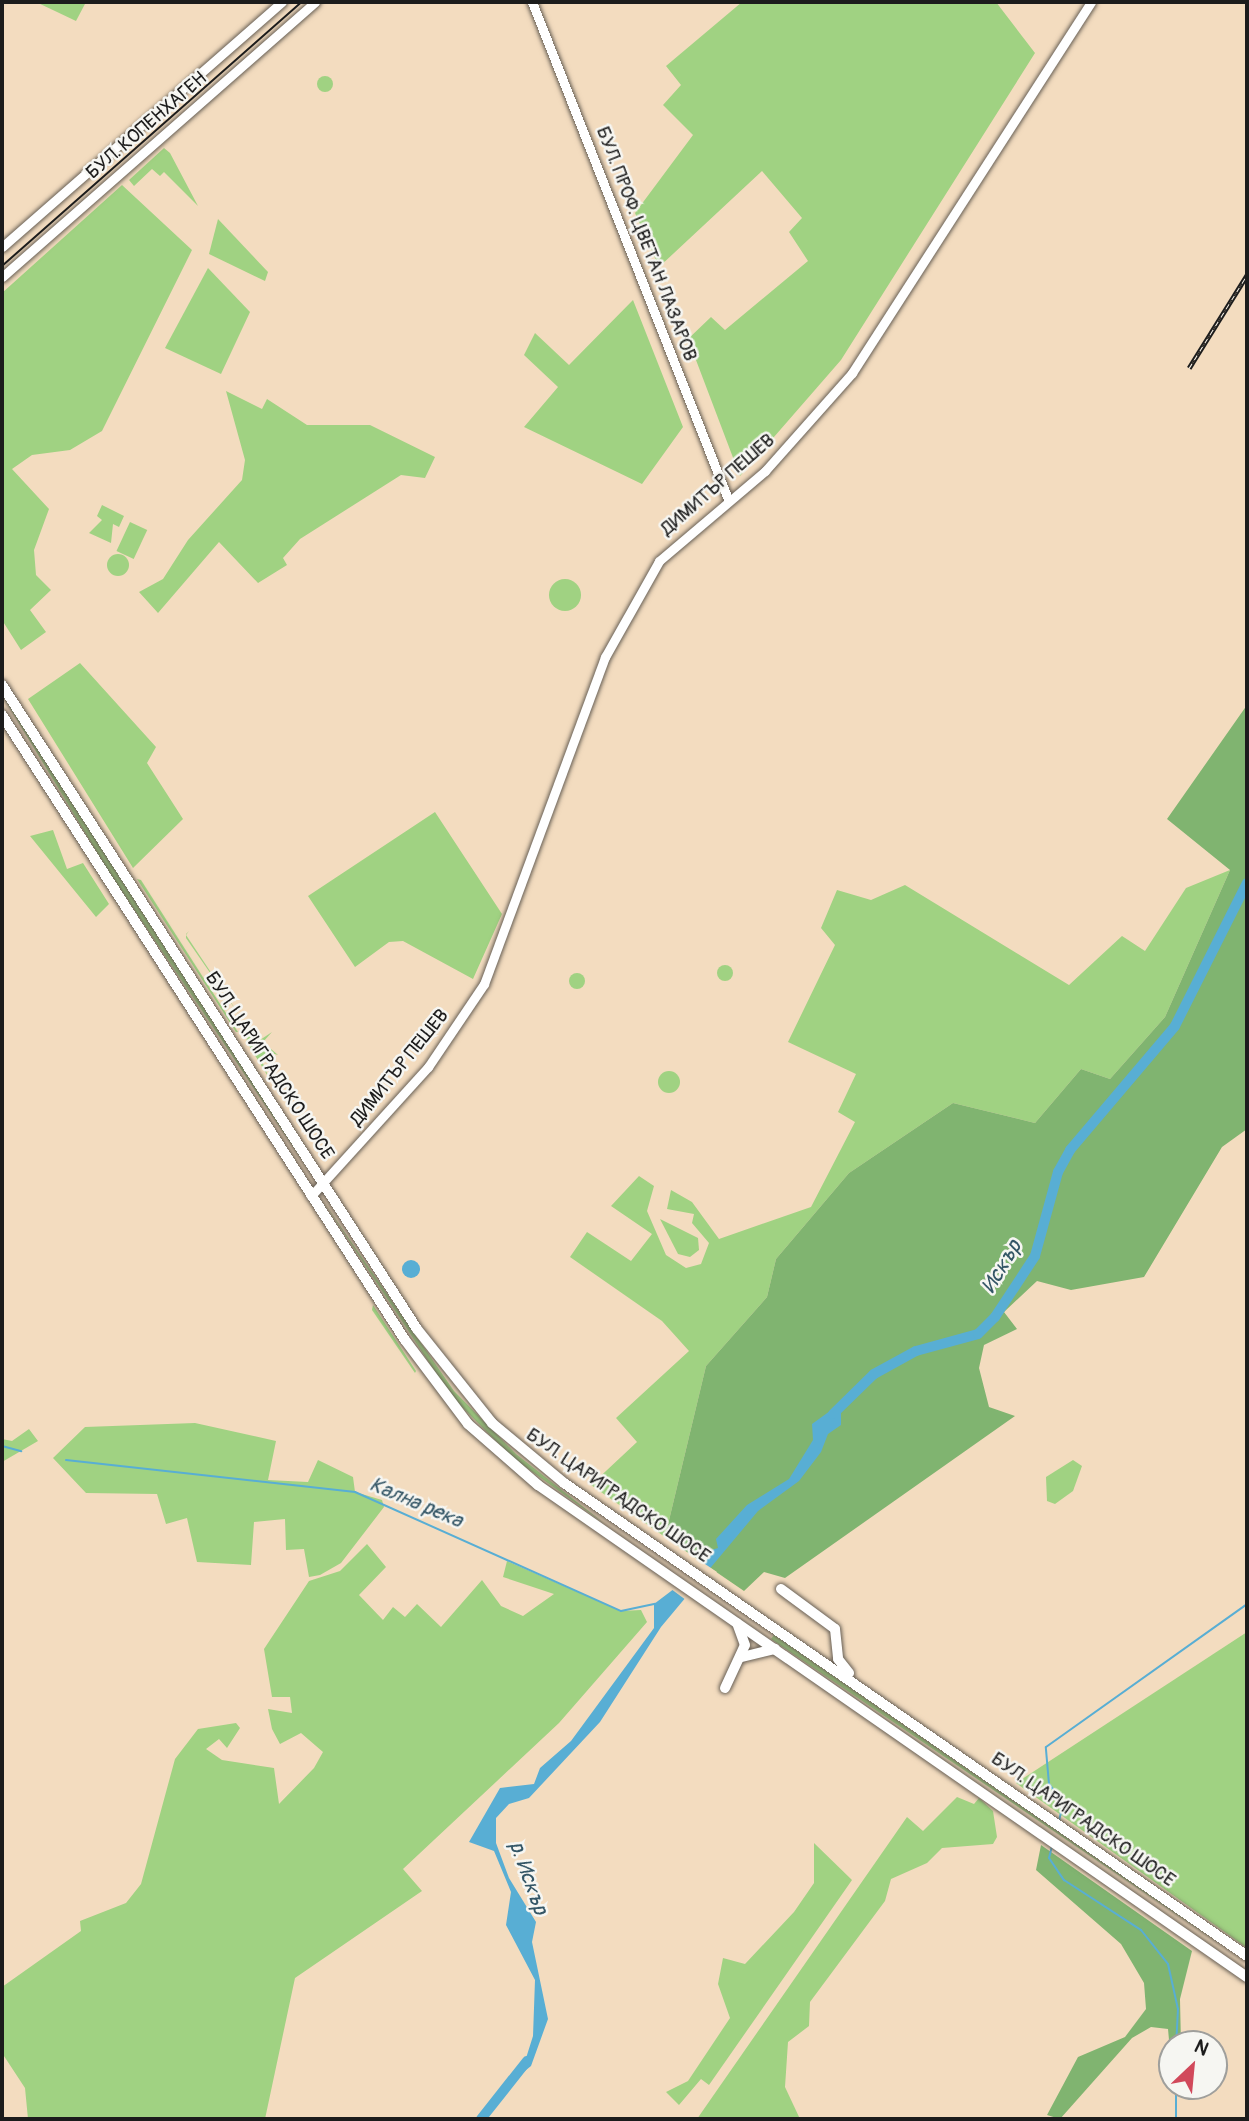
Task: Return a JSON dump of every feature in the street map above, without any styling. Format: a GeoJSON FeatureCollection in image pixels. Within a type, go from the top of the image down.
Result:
{"type":"FeatureCollection","features":[{"type":"Feature","properties":{"kind":"highway","name":"БУЛ. ЦАРИГРАДСКО ШОСЕ"},"geometry":{"type":"LineString","coordinates":[[2,685],[324,1183],[468,1398],[537,1464],[1081,1838],[1247,1956]]}},
{"type":"Feature","properties":{"kind":"highway","name":"БУЛ. ЦАРИГРАДСКО ШОСЕ"},"geometry":{"type":"LineString","coordinates":[[2,715],[420,1364],[468,1424],[538,1485],[1074,1853],[1247,1977]]}},
{"type":"Feature","properties":{"kind":"highway"},"geometry":{"type":"LineString","coordinates":[[781,1589],[835,1629],[841,1665],[874,1696]]}},
{"type":"Feature","properties":{"kind":"highway"},"geometry":{"type":"LineString","coordinates":[[725,1688],[742,1657],[745,1640],[736,1621]]}},
{"type":"Feature","properties":{"kind":"highway"},"geometry":{"type":"LineString","coordinates":[[791,1639],[827,1653],[837,1649]]}},
{"type":"Feature","properties":{"kind":"highway"},"geometry":{"type":"LineString","coordinates":[[742,1657],[759,1648],[778,1650]]}},
{"type":"Feature","properties":{"kind":"main road","name":"БУЛ. КОПЕНХАГЕН"},"geometry":{"type":"LineString","coordinates":[[2,247],[282,2]]}},
{"type":"Feature","properties":{"kind":"main road","name":"БУЛ. КОПЕНХАГЕН"},"geometry":{"type":"LineString","coordinates":[[2,277],[315,2]]}},
{"type":"Feature","properties":{"kind":"main road","name":"БУЛ. ПРОФ. ЦВЕТАН ЛАЗАРОВ"},"geometry":{"type":"LineString","coordinates":[[532,2],[728,499]]}},
{"type":"Feature","properties":{"kind":"main road","name":"ДИМИТЪР ПЕШЕВ"},"geometry":{"type":"LineString","coordinates":[[311,1196],[465,1017],[501,944],[625,618],[659,561],[728,499],[774,463],[852,373],[1091,2]]}},
{"type":"Feature","properties":{"kind":"green space"},"geometry":{"type":"Polygon","coordinates":[[[36,2],[86,2],[76,21],[36,2]]]}},
{"type":"Feature","properties":{"kind":"green space"},"geometry":{"type":"Polygon","coordinates":[[[742,2],[996,2],[1035,53],[841,360],[740,476],[688,339],[711,317],[725,330],[808,261],[789,232],[802,218],[762,171],[659,267],[635,213],[693,135],[663,105],[681,85],[666,66],[742,2]]]}},
{"type":"Feature","properties":{"kind":"green space"},"geometry":{"type":"Polygon","coordinates":[[[322,76],[328,76],[333,84],[331,90],[322,92],[317,87],[317,81],[322,76]]]}},
{"type":"Feature","properties":{"kind":"green space"},"geometry":{"type":"Polygon","coordinates":[[[164,148],[170,153],[198,206],[164,172],[160,176],[152,169],[134,186],[129,180],[164,148]]]}},
{"type":"Feature","properties":{"kind":"green space"},"geometry":{"type":"Polygon","coordinates":[[[122,185],[192,250],[102,431],[70,450],[32,455],[12,469],[49,509],[34,550],[36,575],[51,590],[30,610],[46,632],[21,650],[2,620],[2,293],[122,185]]]}},
{"type":"Feature","properties":{"kind":"green space"},"geometry":{"type":"Polygon","coordinates":[[[218,219],[268,272],[265,281],[209,254],[218,219]]]}},
{"type":"Feature","properties":{"kind":"green space"},"geometry":{"type":"Polygon","coordinates":[[[208,268],[250,312],[221,374],[165,348],[208,268]]]}},
{"type":"Feature","properties":{"kind":"green space"},"geometry":{"type":"Polygon","coordinates":[[[633,300],[683,427],[642,484],[524,427],[558,387],[524,355],[535,333],[569,365],[633,300]]]}},
{"type":"Feature","properties":{"kind":"green space"},"geometry":{"type":"Polygon","coordinates":[[[226,391],[262,409],[267,399],[307,425],[370,425],[435,457],[425,478],[401,475],[300,539],[283,558],[287,565],[258,583],[219,542],[158,613],[139,592],[163,579],[188,540],[242,480],[245,460],[226,391]]]}},
{"type":"Feature","properties":{"kind":"green space"},"geometry":{"type":"Polygon","coordinates":[[[102,505],[124,516],[119,527],[113,524],[111,543],[89,533],[102,520],[97,516],[102,505]]]}},
{"type":"Feature","properties":{"kind":"green space"},"geometry":{"type":"Polygon","coordinates":[[[130,522],[147,530],[134,559],[116,551],[130,522]]]}},
{"type":"Feature","properties":{"kind":"green space"},"geometry":{"type":"Polygon","coordinates":[[[118,554],[126,557],[129,565],[126,573],[118,576],[110,573],[107,565],[110,557],[118,554]]]}},
{"type":"Feature","properties":{"kind":"green space"},"geometry":{"type":"Polygon","coordinates":[[[565,579],[576,584],[581,595],[576,606],[565,611],[554,606],[549,595],[554,584],[565,579]]]}},
{"type":"Feature","properties":{"kind":"green space"},"geometry":{"type":"Polygon","coordinates":[[[80,663],[156,747],[147,763],[183,819],[133,868],[28,699],[80,663]]]}},
{"type":"Feature","properties":{"kind":"green space"},"geometry":{"type":"Polygon","coordinates":[[[2,695],[42,756],[310,1172],[107,869],[2,695]]]}},
{"type":"Feature","properties":{"kind":"green space"},"geometry":{"type":"Polygon","coordinates":[[[1247,705],[1247,1129],[1222,1147],[1144,1277],[1071,1290],[1037,1281],[1004,1312],[1017,1329],[984,1345],[979,1368],[989,1407],[1015,1416],[785,1578],[764,1572],[744,1591],[665,1537],[706,1366],[767,1297],[776,1259],[849,1173],[953,1103],[1035,1123],[1081,1069],[1110,1079],[1165,1017],[1230,870],[1167,819],[1247,705]]]}},
{"type":"Feature","properties":{"kind":"green space"},"geometry":{"type":"Polygon","coordinates":[[[435,812],[502,914],[473,979],[403,941],[389,942],[355,967],[308,896],[435,812]]]}},
{"type":"Feature","properties":{"kind":"green space"},"geometry":{"type":"Polygon","coordinates":[[[53,830],[67,869],[83,863],[109,904],[96,917],[30,836],[53,830]]]}},
{"type":"Feature","properties":{"kind":"green space"},"geometry":{"type":"Polygon","coordinates":[[[1230,870],[1165,1017],[1110,1079],[1081,1069],[1035,1123],[953,1103],[849,1173],[776,1259],[767,1297],[706,1366],[665,1537],[591,1485],[637,1442],[616,1418],[689,1351],[662,1321],[570,1257],[587,1232],[631,1261],[652,1234],[611,1206],[639,1176],[654,1186],[647,1211],[666,1255],[686,1268],[701,1264],[709,1243],[692,1223],[694,1214],[667,1209],[671,1190],[692,1202],[719,1239],[811,1207],[855,1122],[838,1112],[856,1074],[788,1042],[835,945],[821,928],[837,890],[871,900],[905,885],[1069,985],[1122,936],[1145,951],[1186,888],[1230,870]]]}},
{"type":"Feature","properties":{"kind":"green space"},"geometry":{"type":"Polygon","coordinates":[[[137,879],[141,880],[238,1032],[236,1032],[137,879]]]}},
{"type":"Feature","properties":{"kind":"green space"},"geometry":{"type":"Polygon","coordinates":[[[186,935],[244,1022],[186,938],[186,935]]]}},
{"type":"Feature","properties":{"kind":"green space"},"geometry":{"type":"Polygon","coordinates":[[[725,965],[733,973],[725,981],[717,973],[725,965]]]}},
{"type":"Feature","properties":{"kind":"green space"},"geometry":{"type":"Polygon","coordinates":[[[574,973],[580,973],[585,981],[583,987],[574,989],[569,984],[569,978],[574,973]]]}},
{"type":"Feature","properties":{"kind":"green space"},"geometry":{"type":"Polygon","coordinates":[[[252,1028],[260,1040],[272,1032],[263,1042],[278,1055],[268,1052],[262,1061],[269,1078],[246,1041],[252,1028]]]}},
{"type":"Feature","properties":{"kind":"green space"},"geometry":{"type":"Polygon","coordinates":[[[669,1071],[677,1074],[680,1082],[677,1090],[669,1093],[661,1090],[658,1082],[661,1074],[669,1071]]]}},
{"type":"Feature","properties":{"kind":"green space"},"geometry":{"type":"Polygon","coordinates":[[[323,1201],[454,1391],[516,1454],[605,1524],[513,1458],[451,1396],[323,1201]]]}},
{"type":"Feature","properties":{"kind":"green space"},"geometry":{"type":"Polygon","coordinates":[[[660,1219],[698,1238],[699,1250],[690,1257],[678,1254],[660,1219]]]}},
{"type":"Feature","properties":{"kind":"green space"},"geometry":{"type":"Polygon","coordinates":[[[373,1305],[416,1371],[415,1373],[372,1310],[373,1305]]]}},
{"type":"Feature","properties":{"kind":"green space"},"geometry":{"type":"Polygon","coordinates":[[[195,1423],[276,1441],[268,1480],[308,1482],[318,1460],[353,1477],[355,1492],[382,1500],[384,1507],[341,1563],[320,1575],[309,1577],[304,1549],[286,1550],[285,1519],[254,1522],[251,1565],[197,1562],[187,1518],[166,1524],[157,1494],[86,1493],[53,1458],[85,1427],[195,1423]]]}},
{"type":"Feature","properties":{"kind":"green space"},"geometry":{"type":"Polygon","coordinates":[[[29,1429],[38,1441],[2,1462],[2,1439],[12,1441],[29,1429]]]}},
{"type":"Feature","properties":{"kind":"green space"},"geometry":{"type":"Polygon","coordinates":[[[1073,1460],[1082,1466],[1073,1491],[1055,1504],[1047,1501],[1046,1477],[1073,1460]]]}},
{"type":"Feature","properties":{"kind":"green space"},"geometry":{"type":"Polygon","coordinates":[[[367,1544],[386,1567],[359,1595],[383,1620],[393,1607],[405,1617],[417,1604],[441,1627],[482,1580],[501,1606],[523,1616],[554,1594],[503,1577],[507,1561],[621,1611],[641,1610],[647,1622],[559,1723],[403,1869],[422,1891],[295,1978],[265,2119],[28,2119],[25,2088],[2,2053],[2,1987],[81,1931],[80,1921],[126,1903],[141,1884],[175,1759],[198,1729],[236,1723],[240,1728],[227,1748],[219,1739],[206,1749],[222,1760],[274,1768],[279,1804],[314,1768],[323,1752],[301,1733],[280,1744],[272,1729],[268,1709],[292,1713],[290,1697],[272,1697],[264,1649],[309,1581],[340,1571],[367,1544]]]}},
{"type":"Feature","properties":{"kind":"green space"},"geometry":{"type":"Polygon","coordinates":[[[1247,1632],[1247,1948],[1016,1783],[1247,1632]]]}},
{"type":"Feature","properties":{"kind":"green space"},"geometry":{"type":"Polygon","coordinates":[[[774,1635],[1223,1946],[771,1639],[774,1635]]]}},
{"type":"Feature","properties":{"kind":"green space"},"geometry":{"type":"Polygon","coordinates":[[[957,1797],[974,1804],[979,1798],[993,1811],[997,1837],[993,1844],[942,1848],[927,1863],[891,1879],[885,1901],[810,2002],[809,2026],[788,2042],[785,2087],[800,2119],[697,2119],[907,1817],[923,1831],[957,1797]]]}},
{"type":"Feature","properties":{"kind":"green space"},"geometry":{"type":"Polygon","coordinates":[[[814,1843],[852,1880],[709,2085],[701,2079],[679,2105],[666,2092],[688,2081],[730,2018],[718,1984],[723,1958],[745,1964],[794,1912],[814,1883],[814,1843]]]}},
{"type":"Feature","properties":{"kind":"green space"},"geometry":{"type":"Polygon","coordinates":[[[1041,1845],[1192,1951],[1180,1999],[1181,2030],[1151,2027],[1132,2038],[1060,2119],[1047,2115],[1078,2057],[1125,2037],[1146,2009],[1144,1983],[1121,1944],[1036,1870],[1041,1845]]]}},
{"type":"Feature","properties":{"kind":"water"},"geometry":{"type":"Polygon","coordinates":[[[411,1260],[417,1263],[420,1269],[417,1275],[411,1278],[405,1275],[402,1269],[405,1263],[411,1260]]]}},
{"type":"Feature","properties":{"kind":"water"},"geometry":{"type":"Polygon","coordinates":[[[841,1403],[841,1425],[828,1434],[821,1452],[799,1481],[758,1511],[661,1627],[600,1722],[529,1798],[509,1804],[496,1818],[496,1843],[509,1878],[536,1922],[532,1942],[548,2019],[531,2066],[521,2074],[533,2036],[535,1980],[506,1925],[511,1892],[494,1851],[469,1842],[500,1788],[534,1784],[540,1768],[571,1741],[654,1628],[654,1604],[691,1576],[705,1552],[718,1548],[716,1539],[747,1505],[789,1479],[813,1440],[812,1424],[841,1403]]]}},
{"type":"Feature","properties":{"kind":"pier"},"geometry":{"type":"Polygon","coordinates":[[[699,1560],[717,1572],[690,1603],[667,1586],[699,1560]]]}},
{"type":"Feature","properties":{"kind":"waterway","name":"Искър"},"geometry":{"type":"LineString","coordinates":[[833,1414],[874,1374],[916,1351],[978,1334],[995,1317],[1035,1256],[1058,1172],[1070,1150],[1175,1026],[1247,883]]}},
{"type":"Feature","properties":{"kind":"waterway","name":"Кална река"},"geometry":{"type":"LineString","coordinates":[[2,1446],[21,1451]]}},
{"type":"Feature","properties":{"kind":"waterway","name":"Кална река"},"geometry":{"type":"LineString","coordinates":[[66,1460],[355,1492],[621,1611],[655,1604]]}},
{"type":"Feature","properties":{"kind":"waterway"},"geometry":{"type":"LineString","coordinates":[[1059,1821],[1063,1803],[1049,1784],[1046,1747],[1247,1604]]}},
{"type":"Feature","properties":{"kind":"waterway"},"geometry":{"type":"LineString","coordinates":[[1052,1846],[1049,1858],[1064,1880],[1141,1930],[1168,1964],[1178,2009],[1177,2030]]}},
{"type":"Feature","properties":{"kind":"waterway","name":"р. Искър"},"geometry":{"type":"LineString","coordinates":[[481,2119],[527,2061]]}},
{"type":"Feature","properties":{"kind":"waterway"},"geometry":{"type":"LineString","coordinates":[[1176,2100],[1176,2119]]}},
{"type":"Feature","properties":{"kind":"tram line"},"geometry":{"type":"LineString","coordinates":[[2,266],[301,2]]}},
{"type":"Feature","properties":{"kind":"railway"},"geometry":{"type":"LineString","coordinates":[[1189,368],[1247,275]]}}]}
